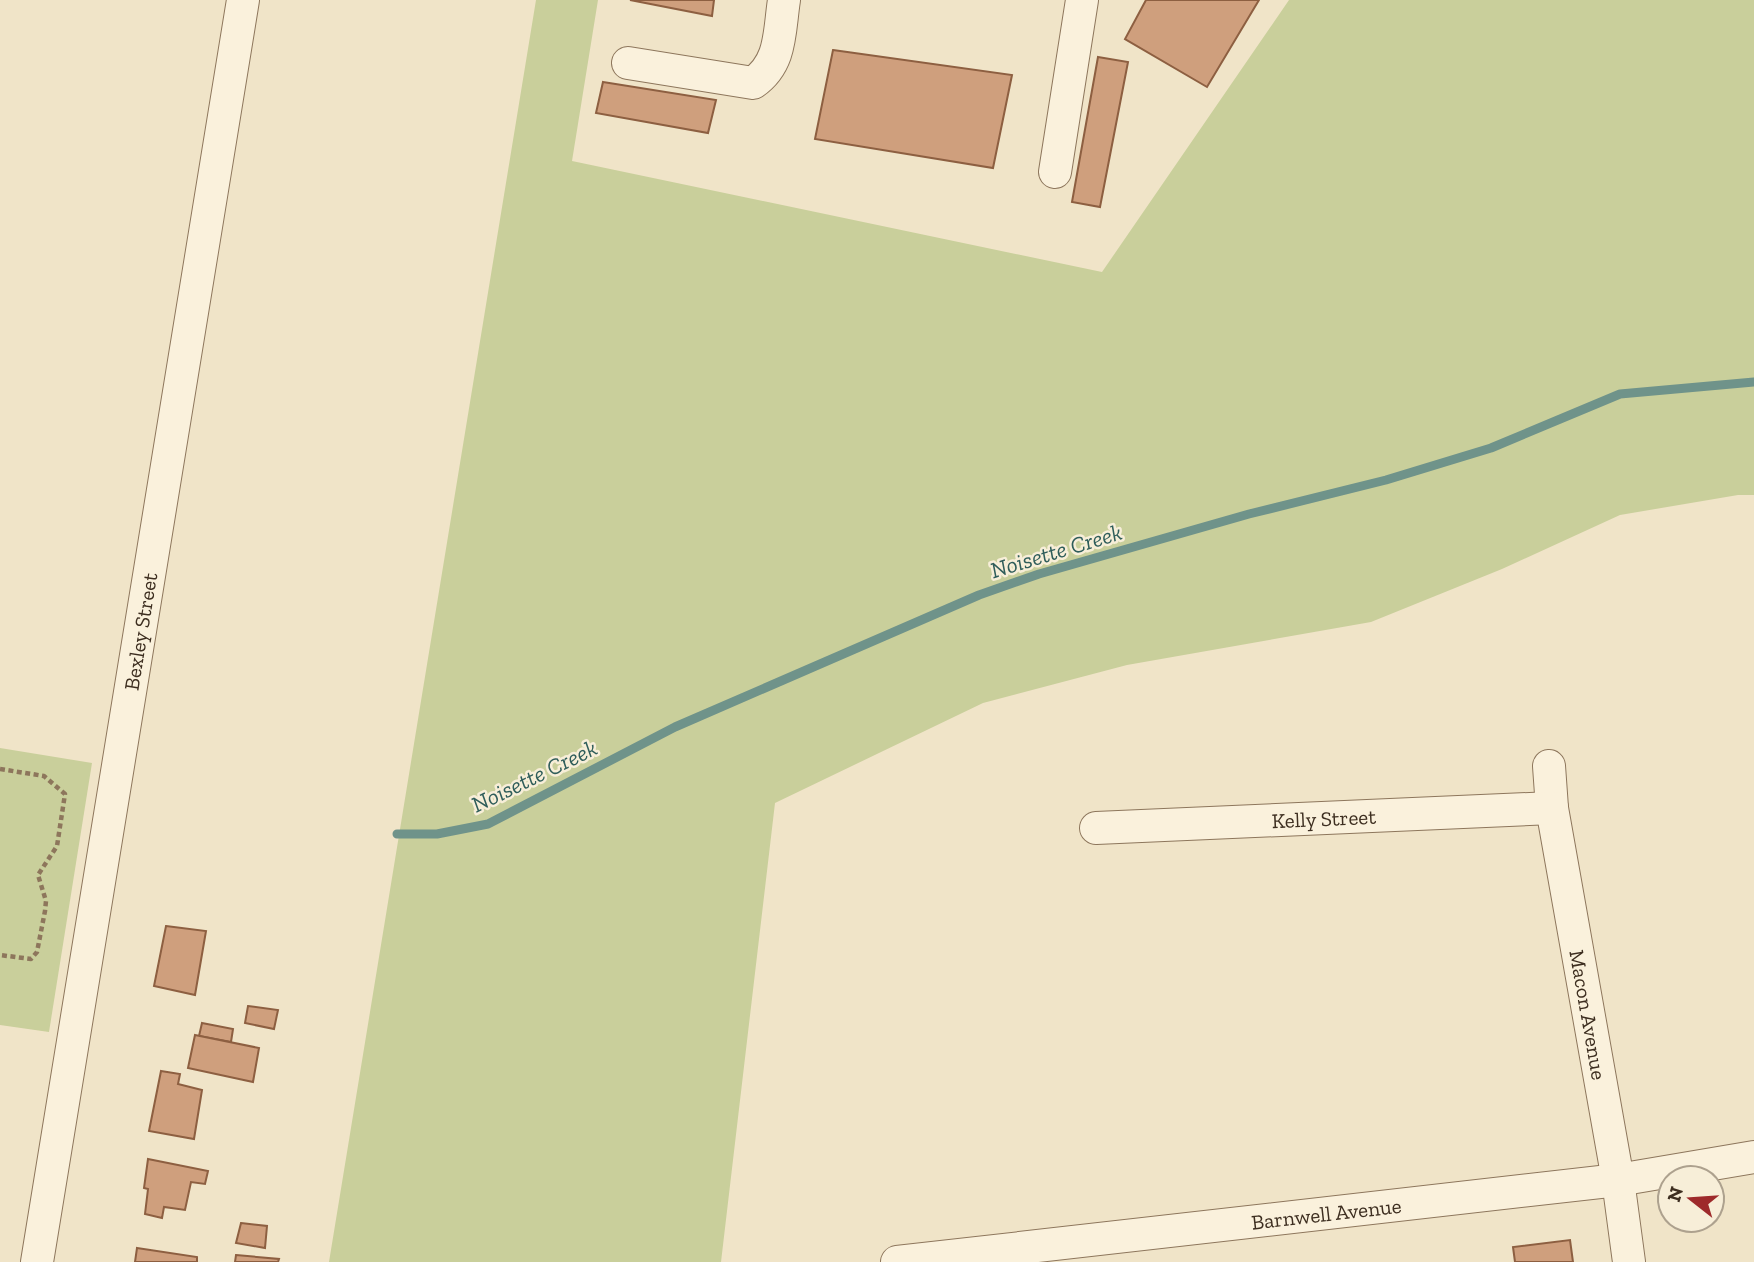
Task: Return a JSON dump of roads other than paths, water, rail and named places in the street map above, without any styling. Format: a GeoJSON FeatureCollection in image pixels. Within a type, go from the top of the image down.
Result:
{"type":"FeatureCollection","features":[{"type":"Feature","properties":{"kind":"street","name":"Bexley Street"},"geometry":{"type":"LineString","coordinates":[[37,1262],[243,0]]}},
{"type":"Feature","properties":{"kind":"street"},"geometry":{"type":"LineString","coordinates":[[628,63],[754,83],[768,73],[775,59],[784,0]]}},
{"type":"Feature","properties":{"kind":"street"},"geometry":{"type":"LineString","coordinates":[[1055,172],[1082,0]]}},
{"type":"Feature","properties":{"kind":"street","name":"Macon Avenue"},"geometry":{"type":"LineString","coordinates":[[1549,766],[1552,808],[1618,1180],[1629,1262]]}},
{"type":"Feature","properties":{"kind":"street","name":"Kelly Street"},"geometry":{"type":"LineString","coordinates":[[1096,828],[1552,808]]}},
{"type":"Feature","properties":{"kind":"street","name":"Barnwell Avenue"},"geometry":{"type":"LineString","coordinates":[[897,1262],[1618,1180],[1754,1157]]}},
{"type":"Feature","properties":{"kind":"waterway","name":"Noisette Creek"},"geometry":{"type":"LineString","coordinates":[[397,834],[437,834],[488,824],[675,727],[979,595],[1039,574],[1249,514],[1386,480],[1491,448],[1620,394],[1754,382]]}}]}
